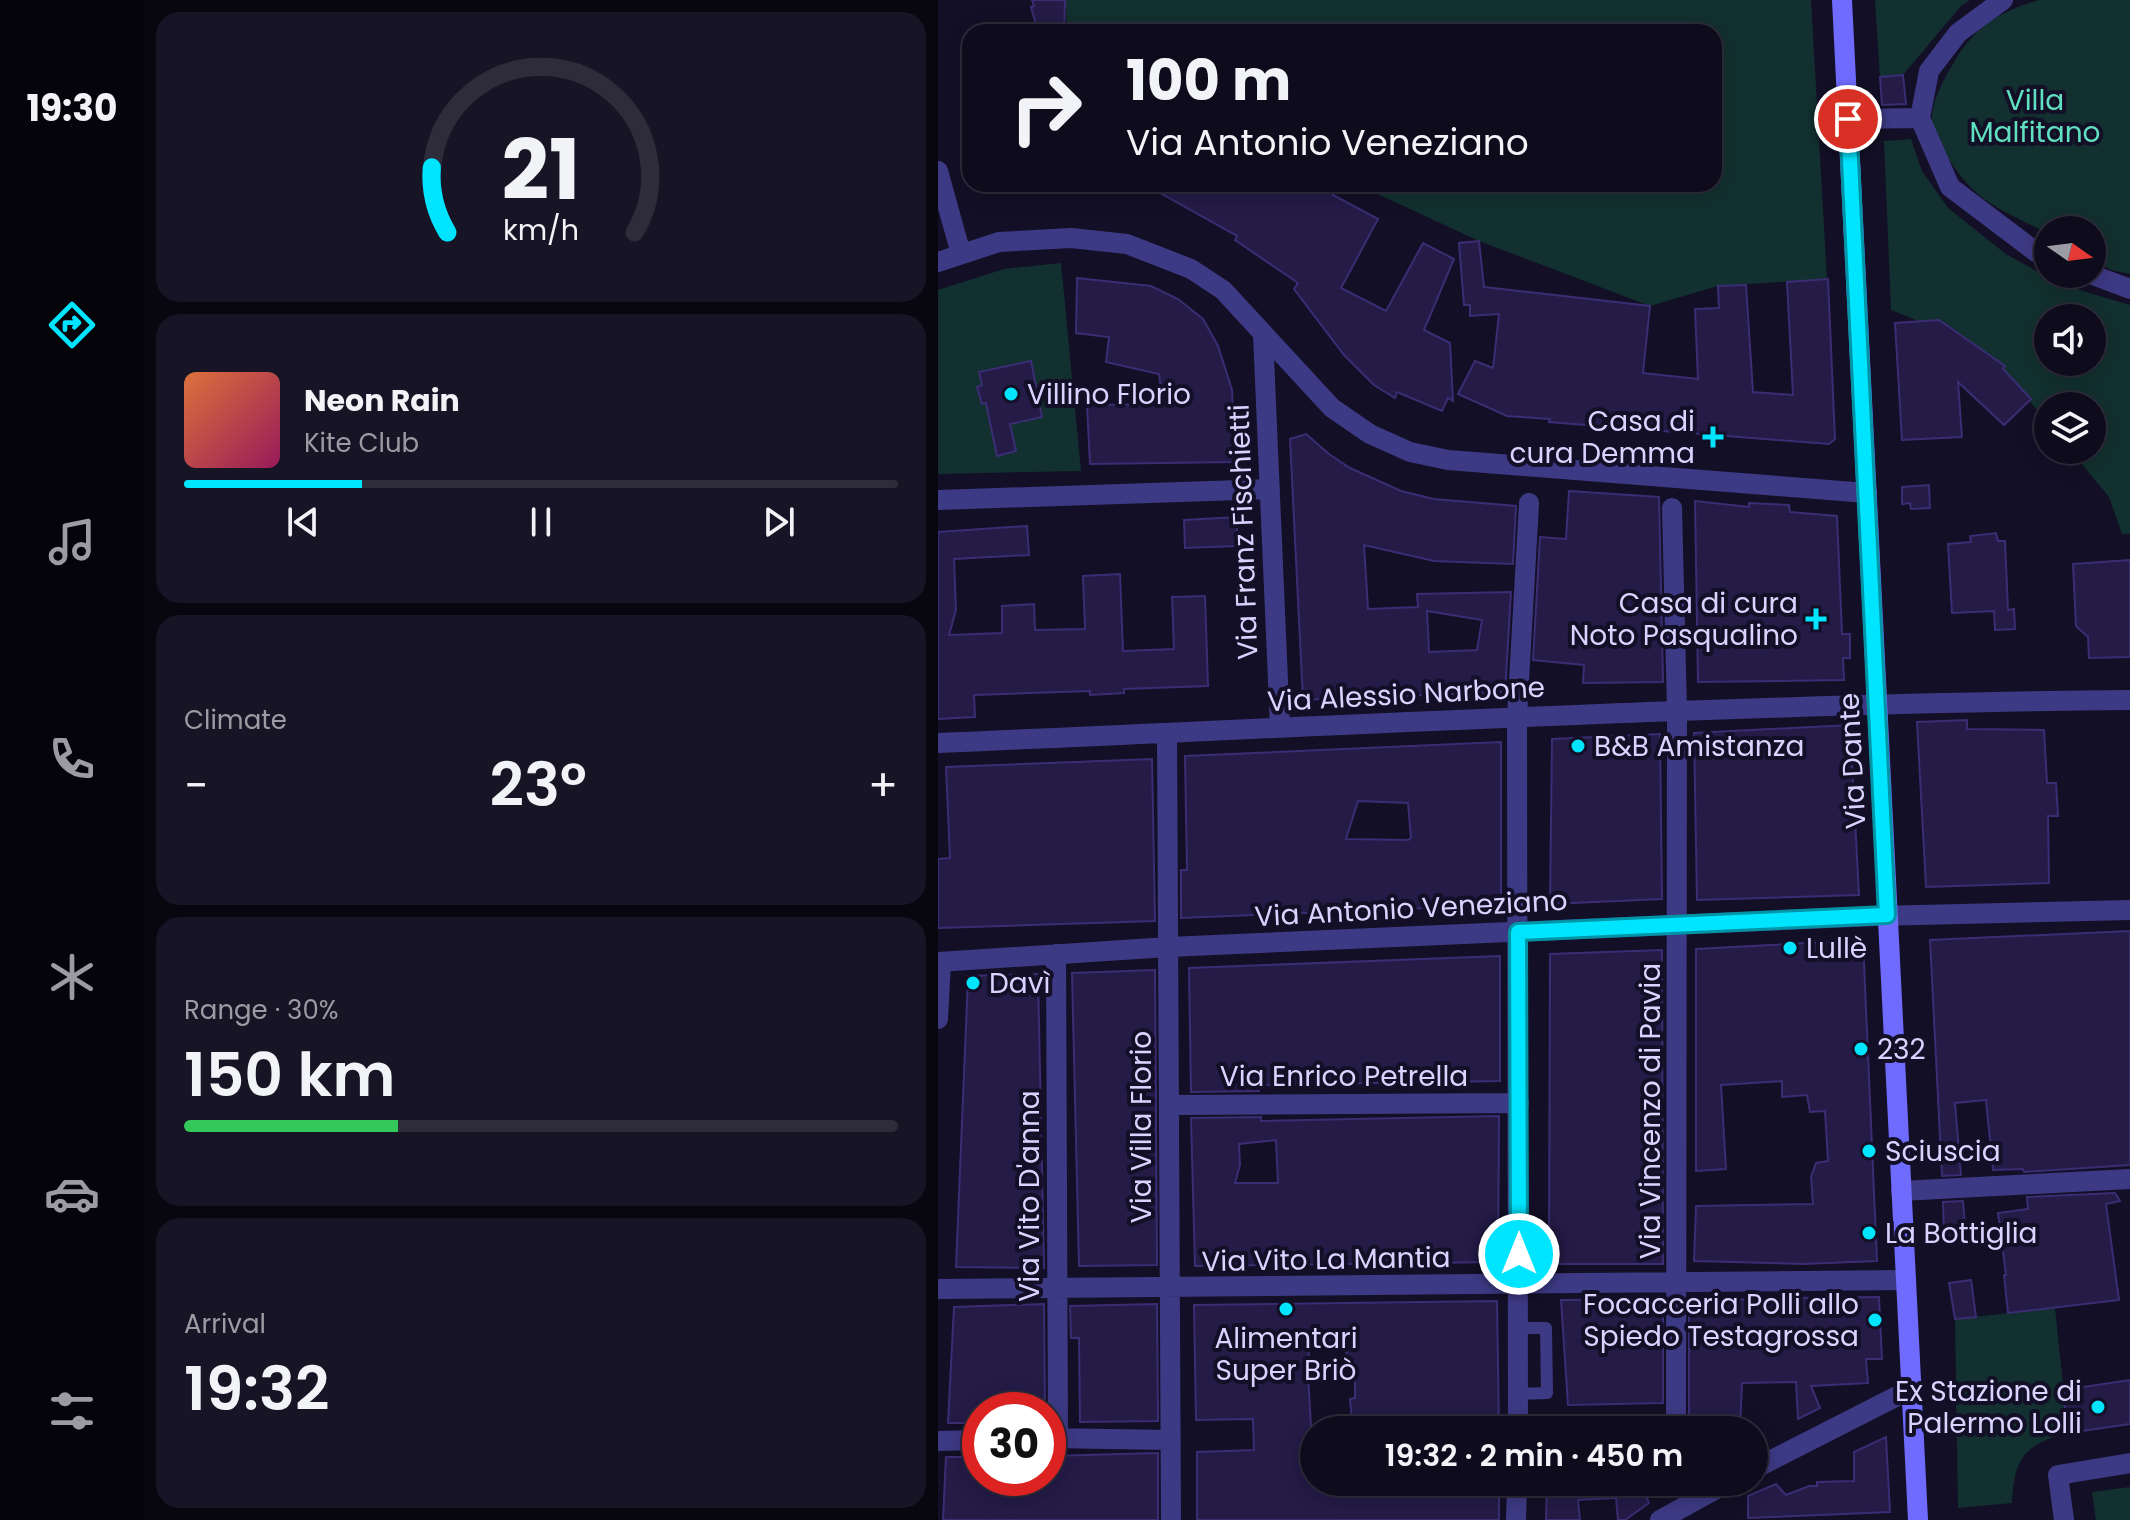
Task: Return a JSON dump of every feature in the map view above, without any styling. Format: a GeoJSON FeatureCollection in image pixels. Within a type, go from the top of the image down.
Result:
{"type":"FeatureCollection","features":[{"type":"Feature","properties":{"kind":"street","name":"Via Dante"},"geometry":{"type":"LineString","coordinates":[[1842,0],[1918,1520]]}},
{"type":"Feature","properties":{"kind":"street"},"geometry":{"type":"LineString","coordinates":[[2003,0],[1958,33],[1929,71],[1920,118],[1950,187],[2034,250]]}},
{"type":"Feature","properties":{"kind":"street"},"geometry":{"type":"LineString","coordinates":[[1848,119],[1920,118]]}},
{"type":"Feature","properties":{"kind":"street"},"geometry":{"type":"LineString","coordinates":[[938,171],[961,254]]}},
{"type":"Feature","properties":{"kind":"street"},"geometry":{"type":"LineString","coordinates":[[938,262],[999,242],[1071,238],[1127,244],[1191,269],[1223,290],[1332,408],[1370,434],[1410,452],[1448,460],[1867,493]]}},
{"type":"Feature","properties":{"kind":"street"},"geometry":{"type":"LineString","coordinates":[[2106,280],[2130,289]]}},
{"type":"Feature","properties":{"kind":"street","name":"Via Franz Fischietti"},"geometry":{"type":"LineString","coordinates":[[1263,334],[1280,727]]}},
{"type":"Feature","properties":{"kind":"street"},"geometry":{"type":"LineString","coordinates":[[938,500],[1270,489]]}},
{"type":"Feature","properties":{"kind":"street"},"geometry":{"type":"LineString","coordinates":[[1518,1416],[1517,717],[1529,503]]}},
{"type":"Feature","properties":{"kind":"street","name":"Via Vincenzo di Pavia"},"geometry":{"type":"LineString","coordinates":[[1672,508],[1678,924],[1676,1416]]}},
{"type":"Feature","properties":{"kind":"street","name":"Via Alessio Narbone"},"geometry":{"type":"LineString","coordinates":[[938,743],[1677,710],[1877,703],[2130,700]]}},
{"type":"Feature","properties":{"kind":"street","name":"Via Villa Florio"},"geometry":{"type":"LineString","coordinates":[[1167,734],[1171,1520]]}},
{"type":"Feature","properties":{"kind":"street","name":"Via Antonio Veneziano"},"geometry":{"type":"LineString","coordinates":[[940,962],[1168,947],[1678,924],[1887,915],[2130,910]]}},
{"type":"Feature","properties":{"kind":"street","name":"Via Vito D'anna"},"geometry":{"type":"LineString","coordinates":[[1054,1392],[1056,954]]}},
{"type":"Feature","properties":{"kind":"street"},"geometry":{"type":"LineString","coordinates":[[938,1019],[940,962]]}},
{"type":"Feature","properties":{"kind":"street","name":"Via Enrico Petrella"},"geometry":{"type":"LineString","coordinates":[[1169,1105],[1519,1103]]}},
{"type":"Feature","properties":{"kind":"street"},"geometry":{"type":"LineString","coordinates":[[1901,1191],[2130,1179]]}},
{"type":"Feature","properties":{"kind":"street","name":"Via Vito La Mantia"},"geometry":{"type":"LineString","coordinates":[[938,1289],[1906,1280]]}},
{"type":"Feature","properties":{"kind":"street"},"geometry":{"type":"LineString","coordinates":[[1768,1462],[1911,1389]]}},
{"type":"Feature","properties":{"kind":"street"},"geometry":{"type":"LineString","coordinates":[[1066,1438],[1171,1440]]}},
{"type":"Feature","properties":{"kind":"street"},"geometry":{"type":"LineString","coordinates":[[938,1441],[962,1440]]}},
{"type":"Feature","properties":{"kind":"street"},"geometry":{"type":"LineString","coordinates":[[2064,1520],[2058,1475],[2130,1463]]}},
{"type":"Feature","properties":{"kind":"street"},"geometry":{"type":"LineString","coordinates":[[1516,1520],[1517,1496]]}},
{"type":"Feature","properties":{"kind":"street"},"geometry":{"type":"LineString","coordinates":[[1660,1520],[1704,1496]]}},
{"type":"Feature","properties":{"kind":"lane"},"geometry":{"type":"LineString","coordinates":[[1518,1394],[1547,1393],[1546,1328],[1519,1328]]}},
{"type":"Feature","properties":{"kind":"green space"},"geometry":{"type":"Polygon","coordinates":[[[1065,0],[1811,0],[1827,279],[1718,286],[1650,306],[1479,241],[1373,192],[1722,192],[1722,24],[1066,24],[1065,0]]]}},
{"type":"Feature","properties":{"kind":"green space","name":"Villa Malfitano"},"geometry":{"type":"Polygon","coordinates":[[[1875,0],[1970,0],[1961,6],[1903,75],[1880,77],[1875,0]]]}},
{"type":"Feature","properties":{"kind":"green space","name":"Villa Malfitano"},"geometry":{"type":"Polygon","coordinates":[[[2039,0],[2130,0],[2130,274],[2106,267],[2106,216],[2034,216],[2034,227],[1985,200],[1971,188],[1955,169],[1936,136],[1932,116],[1934,103],[1961,51],[1988,23],[2039,0]]]}},
{"type":"Feature","properties":{"kind":"green space","name":"Villa Malfitano"},"geometry":{"type":"Polygon","coordinates":[[[1911,139],[1922,171],[1948,208],[2006,254],[2034,270],[2034,288],[2073,288],[2130,305],[2130,534],[2122,534],[2109,497],[2082,464],[2106,464],[2106,392],[2034,392],[2034,407],[2002,369],[1953,335],[1891,310],[1884,141],[1911,139]]]}},
{"type":"Feature","properties":{"kind":"green space"},"geometry":{"type":"Polygon","coordinates":[[[1061,263],[1081,471],[938,474],[938,290],[1004,269],[1061,263]]]}},
{"type":"Feature","properties":{"kind":"green space"},"geometry":{"type":"Polygon","coordinates":[[[2055,1308],[2068,1433],[2041,1442],[2024,1456],[2015,1475],[2012,1503],[1958,1508],[1955,1319],[2055,1308]]]}},
{"type":"Feature","properties":{"kind":"green space"},"geometry":{"type":"Polygon","coordinates":[[[2130,1487],[2130,1520],[2096,1520],[2092,1492],[2130,1487]]]}},
{"type":"Feature","properties":{"kind":"building"},"geometry":{"type":"Polygon","coordinates":[[[1032,0],[1065,0],[1064,24],[1036,24],[1031,7],[1034,6],[1032,0]]]}},
{"type":"Feature","properties":{"kind":"building"},"geometry":{"type":"Polygon","coordinates":[[[1903,75],[1906,104],[1882,105],[1880,77],[1903,75]]]}},
{"type":"Feature","properties":{"kind":"building"},"geometry":{"type":"Polygon","coordinates":[[[1158,192],[1334,192],[1333,195],[1378,219],[1341,288],[1386,311],[1423,243],[1454,259],[1424,330],[1450,343],[1453,401],[1448,398],[1442,411],[1397,392],[1395,398],[1374,385],[1344,355],[1294,289],[1298,283],[1235,240],[1237,236],[1158,192]]]}},
{"type":"Feature","properties":{"kind":"building"},"geometry":{"type":"Polygon","coordinates":[[[1479,241],[1484,287],[1650,306],[1643,373],[1698,379],[1695,309],[1719,308],[1718,286],[1746,285],[1753,392],[1793,395],[1787,282],[1828,279],[1835,439],[1829,444],[1549,422],[1550,419],[1507,416],[1458,394],[1475,361],[1493,368],[1499,314],[1470,316],[1470,305],[1464,305],[1459,243],[1479,241]]]}},
{"type":"Feature","properties":{"kind":"building"},"geometry":{"type":"Polygon","coordinates":[[[1077,278],[1151,286],[1178,299],[1203,319],[1218,346],[1232,390],[1235,462],[1090,464],[1087,405],[1163,404],[1159,374],[1106,362],[1109,337],[1076,333],[1077,278]]]}},
{"type":"Feature","properties":{"kind":"building"},"geometry":{"type":"Polygon","coordinates":[[[1939,320],[2005,366],[2003,369],[2031,399],[2004,425],[1958,382],[1962,437],[1902,440],[1895,323],[1939,320]]]}},
{"type":"Feature","properties":{"kind":"building","name":"Villino Florio"},"geometry":{"type":"Polygon","coordinates":[[[1031,361],[1042,417],[1010,424],[1016,451],[997,456],[986,403],[982,404],[977,387],[982,385],[979,372],[1031,361]]]}},
{"type":"Feature","properties":{"kind":"building"},"geometry":{"type":"Polygon","coordinates":[[[1306,434],[1350,468],[1401,491],[1434,499],[1516,506],[1513,564],[1434,561],[1364,545],[1368,609],[1418,607],[1417,594],[1511,592],[1505,692],[1303,700],[1290,439],[1306,434]],[[1427,611],[1429,652],[1477,650],[1482,620],[1427,611]]]}},
{"type":"Feature","properties":{"kind":"building"},"geometry":{"type":"Polygon","coordinates":[[[1929,485],[1930,508],[1911,509],[1910,503],[1902,504],[1902,487],[1929,485]]]}},
{"type":"Feature","properties":{"kind":"building"},"geometry":{"type":"Polygon","coordinates":[[[1569,491],[1659,497],[1663,682],[1583,683],[1584,665],[1533,660],[1540,537],[1566,539],[1569,491]]]}},
{"type":"Feature","properties":{"kind":"building"},"geometry":{"type":"Polygon","coordinates":[[[1695,501],[1749,507],[1749,503],[1789,505],[1790,512],[1837,516],[1842,634],[1850,634],[1850,658],[1843,658],[1844,680],[1698,682],[1695,501]]]}},
{"type":"Feature","properties":{"kind":"building"},"geometry":{"type":"Polygon","coordinates":[[[1237,517],[1237,546],[1185,548],[1184,520],[1237,517]]]}},
{"type":"Feature","properties":{"kind":"building"},"geometry":{"type":"Polygon","coordinates":[[[1027,526],[1029,555],[954,559],[956,610],[949,635],[1002,633],[1002,606],[1034,604],[1035,630],[1085,629],[1083,576],[1120,574],[1123,651],[1174,649],[1172,597],[1205,596],[1208,686],[1124,689],[1124,693],[1090,695],[1090,691],[974,695],[975,717],[938,719],[938,532],[1027,526]]]}},
{"type":"Feature","properties":{"kind":"building"},"geometry":{"type":"Polygon","coordinates":[[[1996,533],[1998,541],[2005,541],[2008,610],[2014,609],[2015,629],[1995,630],[1994,611],[1952,613],[1948,544],[1971,542],[1970,536],[1996,533]]]}},
{"type":"Feature","properties":{"kind":"building"},"geometry":{"type":"Polygon","coordinates":[[[2130,560],[2130,657],[2089,658],[2088,637],[2076,626],[2073,564],[2130,560]]]}},
{"type":"Feature","properties":{"kind":"building"},"geometry":{"type":"Polygon","coordinates":[[[1967,720],[1967,729],[2044,730],[2047,783],[2056,783],[2058,816],[2048,816],[2049,883],[1926,887],[1917,722],[1967,720]]]}},
{"type":"Feature","properties":{"kind":"building"},"geometry":{"type":"Polygon","coordinates":[[[1850,725],[1859,895],[1697,900],[1694,733],[1850,725]]]}},
{"type":"Feature","properties":{"kind":"building"},"geometry":{"type":"Polygon","coordinates":[[[1660,734],[1662,899],[1550,904],[1552,739],[1660,734]]]}},
{"type":"Feature","properties":{"kind":"building"},"geometry":{"type":"Polygon","coordinates":[[[1501,742],[1501,905],[1181,918],[1181,870],[1187,870],[1185,756],[1501,742]],[[1358,801],[1346,839],[1408,840],[1411,838],[1408,803],[1358,801]]]}},
{"type":"Feature","properties":{"kind":"building"},"geometry":{"type":"Polygon","coordinates":[[[1152,759],[1155,921],[938,928],[938,859],[950,858],[946,767],[1152,759]]]}},
{"type":"Feature","properties":{"kind":"building"},"geometry":{"type":"Polygon","coordinates":[[[2130,931],[2130,1165],[2024,1172],[2023,1169],[1993,1170],[1986,1100],[1955,1103],[1961,1175],[1942,1176],[1930,940],[2130,931]]]}},
{"type":"Feature","properties":{"kind":"building"},"geometry":{"type":"Polygon","coordinates":[[[1863,940],[1877,1261],[1803,1264],[1694,1261],[1696,1206],[1813,1204],[1811,1177],[1816,1163],[1828,1161],[1825,1111],[1810,1112],[1807,1095],[1782,1097],[1782,1081],[1721,1085],[1726,1169],[1696,1171],[1696,949],[1863,940]]]}},
{"type":"Feature","properties":{"kind":"building"},"geometry":{"type":"Polygon","coordinates":[[[1662,950],[1663,1264],[1549,1264],[1550,954],[1662,950]]]}},
{"type":"Feature","properties":{"kind":"building"},"geometry":{"type":"Polygon","coordinates":[[[1500,956],[1500,1081],[1258,1085],[1259,1091],[1191,1092],[1189,968],[1500,956]]]}},
{"type":"Feature","properties":{"kind":"building"},"geometry":{"type":"Polygon","coordinates":[[[1155,970],[1157,1265],[1079,1266],[1072,973],[1155,970]]]}},
{"type":"Feature","properties":{"kind":"building"},"geometry":{"type":"Polygon","coordinates":[[[1038,974],[1044,1268],[956,1267],[968,976],[1038,974]]]}},
{"type":"Feature","properties":{"kind":"building"},"geometry":{"type":"Polygon","coordinates":[[[1499,1116],[1498,1262],[1195,1266],[1191,1118],[1261,1117],[1261,1121],[1499,1116]],[[1276,1140],[1239,1144],[1240,1165],[1235,1183],[1278,1183],[1276,1140]]]}},
{"type":"Feature","properties":{"kind":"building"},"geometry":{"type":"Polygon","coordinates":[[[2115,1193],[2120,1201],[2106,1204],[2119,1300],[2008,1313],[1998,1213],[2028,1209],[2027,1197],[2115,1193]]]}},
{"type":"Feature","properties":{"kind":"building"},"geometry":{"type":"Polygon","coordinates":[[[1963,1201],[1966,1238],[1944,1240],[1943,1202],[1963,1201]]]}},
{"type":"Feature","properties":{"kind":"building"},"geometry":{"type":"Polygon","coordinates":[[[1971,1280],[1976,1317],[1955,1319],[1949,1283],[1971,1280]]]}},
{"type":"Feature","properties":{"kind":"building"},"geometry":{"type":"Polygon","coordinates":[[[1879,1297],[1882,1359],[1866,1359],[1868,1383],[1811,1386],[1820,1408],[1798,1419],[1796,1382],[1742,1383],[1741,1416],[1689,1416],[1689,1299],[1879,1297]]]}},
{"type":"Feature","properties":{"kind":"building"},"geometry":{"type":"Polygon","coordinates":[[[1663,1299],[1663,1403],[1568,1405],[1561,1300],[1663,1299]]]}},
{"type":"Feature","properties":{"kind":"building"},"geometry":{"type":"Polygon","coordinates":[[[1497,1301],[1499,1416],[1352,1416],[1350,1399],[1355,1398],[1355,1363],[1347,1362],[1346,1347],[1309,1348],[1310,1416],[1300,1416],[1300,1496],[1499,1496],[1499,1520],[1197,1520],[1197,1452],[1254,1450],[1253,1419],[1196,1420],[1194,1305],[1497,1301]]]}},
{"type":"Feature","properties":{"kind":"building"},"geometry":{"type":"Polygon","coordinates":[[[1044,1304],[1045,1392],[962,1392],[962,1423],[948,1423],[954,1307],[1044,1304]]]}},
{"type":"Feature","properties":{"kind":"building"},"geometry":{"type":"Polygon","coordinates":[[[1157,1304],[1158,1421],[1080,1422],[1079,1338],[1071,1338],[1070,1306],[1157,1304]]]}},
{"type":"Feature","properties":{"kind":"building","name":"Ex Stazione di Palermo Lolli"},"geometry":{"type":"Polygon","coordinates":[[[2130,1380],[2130,1424],[2068,1433],[2063,1390],[2130,1380]]]}},
{"type":"Feature","properties":{"kind":"building"},"geometry":{"type":"Polygon","coordinates":[[[1886,1437],[1890,1512],[1748,1518],[1748,1496],[1768,1496],[1768,1487],[1776,1484],[1786,1495],[1817,1486],[1817,1482],[1854,1481],[1854,1452],[1886,1437]]]}},
{"type":"Feature","properties":{"kind":"building"},"geometry":{"type":"Polygon","coordinates":[[[1158,1453],[1158,1520],[943,1520],[946,1457],[962,1457],[962,1496],[1066,1496],[1066,1456],[1158,1453]]]}},
{"type":"Feature","properties":{"kind":"building"},"geometry":{"type":"Polygon","coordinates":[[[1547,1496],[1646,1496],[1649,1503],[1625,1520],[1618,1520],[1616,1498],[1578,1500],[1580,1520],[1546,1520],[1547,1496]]]}},
{"type":"Feature","properties":{"kind":"place","name":"Villino Florio"},"geometry":{"type":"Point","coordinates":[1011,394]}},
{"type":"Feature","properties":{"kind":"place","name":"Casa di cura Demma"},"geometry":{"type":"Point","coordinates":[1713,437]}},
{"type":"Feature","properties":{"kind":"place","name":"Casa di cura Noto Pasqualino"},"geometry":{"type":"Point","coordinates":[1816,619]}},
{"type":"Feature","properties":{"kind":"place","name":"B&B Amistanza"},"geometry":{"type":"Point","coordinates":[1578,746]}},
{"type":"Feature","properties":{"kind":"place","name":"Lullè"},"geometry":{"type":"Point","coordinates":[1790,948]}},
{"type":"Feature","properties":{"kind":"place","name":"Davì"},"geometry":{"type":"Point","coordinates":[973,983]}},
{"type":"Feature","properties":{"kind":"place","name":"232"},"geometry":{"type":"Point","coordinates":[1861,1049]}},
{"type":"Feature","properties":{"kind":"place","name":"Sciuscia"},"geometry":{"type":"Point","coordinates":[1869,1151]}},
{"type":"Feature","properties":{"kind":"place","name":"La Bottiglia"},"geometry":{"type":"Point","coordinates":[1869,1233]}},
{"type":"Feature","properties":{"kind":"place","name":"Alimentari Super Briò"},"geometry":{"type":"Point","coordinates":[1286,1309]}},
{"type":"Feature","properties":{"kind":"place","name":"Focacceria Polli allo Spiedo Testagrossa"},"geometry":{"type":"Point","coordinates":[1875,1320]}},
{"type":"Feature","properties":{"kind":"place","name":"Ex Stazione di Palermo Lolli"},"geometry":{"type":"Point","coordinates":[2098,1407]}},
{"type":"Feature","properties":{"kind":"route"},"geometry":{"type":"LineString","coordinates":[[1519,1254],[1518,932],[1887,915],[1848,119]]}}]}
